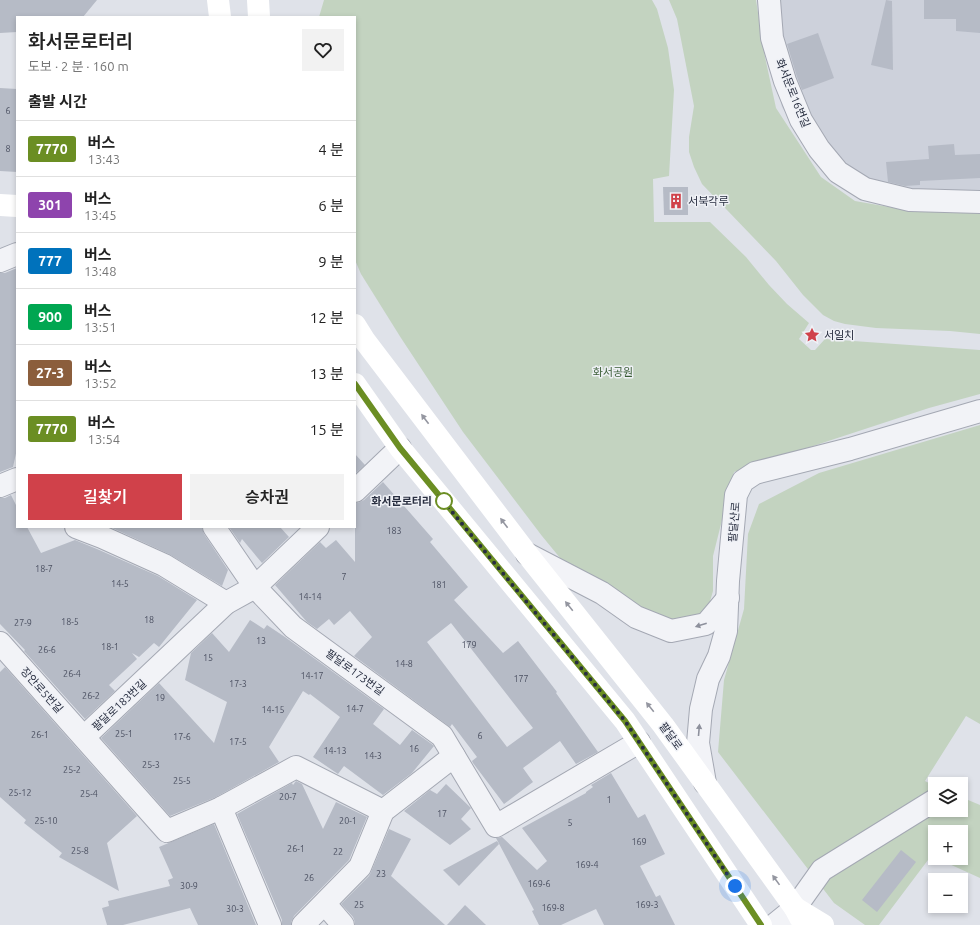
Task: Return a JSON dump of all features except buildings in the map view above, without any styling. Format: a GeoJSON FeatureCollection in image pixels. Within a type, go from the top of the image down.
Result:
{"type":"FeatureCollection","features":[{"type":"Feature","properties":{"kind":"main road"},"geometry":{"type":"LineString","coordinates":[[218,0],[220,16]]}},
{"type":"Feature","properties":{"kind":"main road"},"geometry":{"type":"LineString","coordinates":[[258,0],[259,16]]}},
{"type":"Feature","properties":{"kind":"main road"},"geometry":{"type":"LineString","coordinates":[[0,205],[16,206]]}},
{"type":"Feature","properties":{"kind":"main road","name":"팔달로"},"geometry":{"type":"LineString","coordinates":[[356,326],[527,554],[663,725],[800,916]]}},
{"type":"Feature","properties":{"kind":"main road"},"geometry":{"type":"LineString","coordinates":[[356,385],[400,448],[625,721],[761,925]]}},
{"type":"Feature","properties":{"kind":"main road"},"geometry":{"type":"LineString","coordinates":[[800,916],[823,925]]}},
{"type":"Feature","properties":{"kind":"street","name":"화서문로16번길"},"geometry":{"type":"LineString","coordinates":[[769,0],[772,38],[785,81],[801,120],[819,149],[838,172],[865,189],[910,200],[980,202]]}},
{"type":"Feature","properties":{"kind":"street"},"geometry":{"type":"LineString","coordinates":[[0,261],[16,254]]}},
{"type":"Feature","properties":{"kind":"street","name":"팔달산로"},"geometry":{"type":"LineString","coordinates":[[705,783],[698,743],[701,709],[708,680],[720,656],[726,631],[728,581],[736,495],[743,481],[755,473],[850,449],[980,411]]}},
{"type":"Feature","properties":{"kind":"street"},"geometry":{"type":"LineString","coordinates":[[356,491],[400,448]]}},
{"type":"Feature","properties":{"kind":"street"},"geometry":{"type":"LineString","coordinates":[[79,528],[102,536],[164,565],[226,603]]}},
{"type":"Feature","properties":{"kind":"street"},"geometry":{"type":"LineString","coordinates":[[215,528],[255,587]]}},
{"type":"Feature","properties":{"kind":"street","name":"팔달로183번길"},"geometry":{"type":"LineString","coordinates":[[221,808],[167,831],[84,737],[226,603],[255,587],[317,528]]}},
{"type":"Feature","properties":{"kind":"street"},"geometry":{"type":"LineString","coordinates":[[527,554],[602,593],[636,618],[671,631],[706,624],[728,598]]}},
{"type":"Feature","properties":{"kind":"street","name":"팔달로173번길"},"geometry":{"type":"LineString","coordinates":[[255,587],[293,627],[442,736],[496,826],[639,742]]}},
{"type":"Feature","properties":{"kind":"street","name":"장안로5번길"},"geometry":{"type":"LineString","coordinates":[[0,643],[84,737]]}},
{"type":"Feature","properties":{"kind":"street"},"geometry":{"type":"LineString","coordinates":[[303,925],[360,867],[383,811],[454,756]]}},
{"type":"Feature","properties":{"kind":"street"},"geometry":{"type":"LineString","coordinates":[[270,925],[221,808],[296,767],[383,811]]}},
{"type":"Feature","properties":{"kind":"street"},"geometry":{"type":"LineString","coordinates":[[774,925],[800,916],[822,870],[928,804]]}},
{"type":"Feature","properties":{"kind":"street"},"geometry":{"type":"LineString","coordinates":[[325,904],[343,925]]}},
{"type":"Feature","properties":{"kind":"shaded area"},"geometry":{"type":"Polygon","coordinates":[[[761,0],[980,0],[980,209],[858,194],[822,171],[782,107],[770,60],[761,0]]]}},
{"type":"Feature","properties":{"kind":"green space","name":"화서공원"},"geometry":{"type":"Polygon","coordinates":[[[324,0],[652,0],[657,9],[668,48],[674,90],[669,176],[653,179],[654,222],[710,222],[746,257],[787,304],[809,323],[799,339],[811,350],[815,350],[825,339],[980,350],[980,394],[929,408],[734,472],[713,556],[713,591],[704,622],[686,633],[570,570],[542,536],[463,432],[361,274],[356,262],[356,16],[319,16],[324,0]]]}},
{"type":"Feature","properties":{"kind":"green space"},"geometry":{"type":"Polygon","coordinates":[[[669,0],[756,0],[765,57],[776,108],[821,177],[855,201],[912,211],[980,212],[980,334],[950,331],[876,328],[845,324],[834,321],[823,315],[803,295],[776,261],[702,184],[694,167],[689,152],[689,137],[694,106],[677,19],[669,0]]]}},
{"type":"Feature","properties":{"kind":"green space"},"geometry":{"type":"Polygon","coordinates":[[[980,425],[980,724],[966,716],[925,781],[928,782],[928,817],[968,817],[968,800],[980,805],[980,878],[951,865],[968,865],[968,825],[928,825],[928,860],[879,925],[865,925],[834,903],[718,752],[724,680],[744,609],[748,534],[759,504],[819,473],[980,425]]]}},
{"type":"Feature","properties":{"kind":"bus line","name":"7770"},"geometry":{"type":"LineString","coordinates":[[356,385],[400,448],[625,721],[761,925]]}},
{"type":"Feature","properties":{"kind":"place","name":"서북각루"},"geometry":{"type":"Point","coordinates":[676,201]}},
{"type":"Feature","properties":{"kind":"place","name":"서일치"},"geometry":{"type":"Point","coordinates":[812,335]}},
{"type":"Feature","properties":{"kind":"place","name":"화서문로터리"},"geometry":{"type":"Point","coordinates":[444,501]}},
{"type":"Feature","properties":{"kind":"route"},"geometry":{"type":"LineString","coordinates":[[444,501],[439,496],[625,721],[735,886]]}}]}
